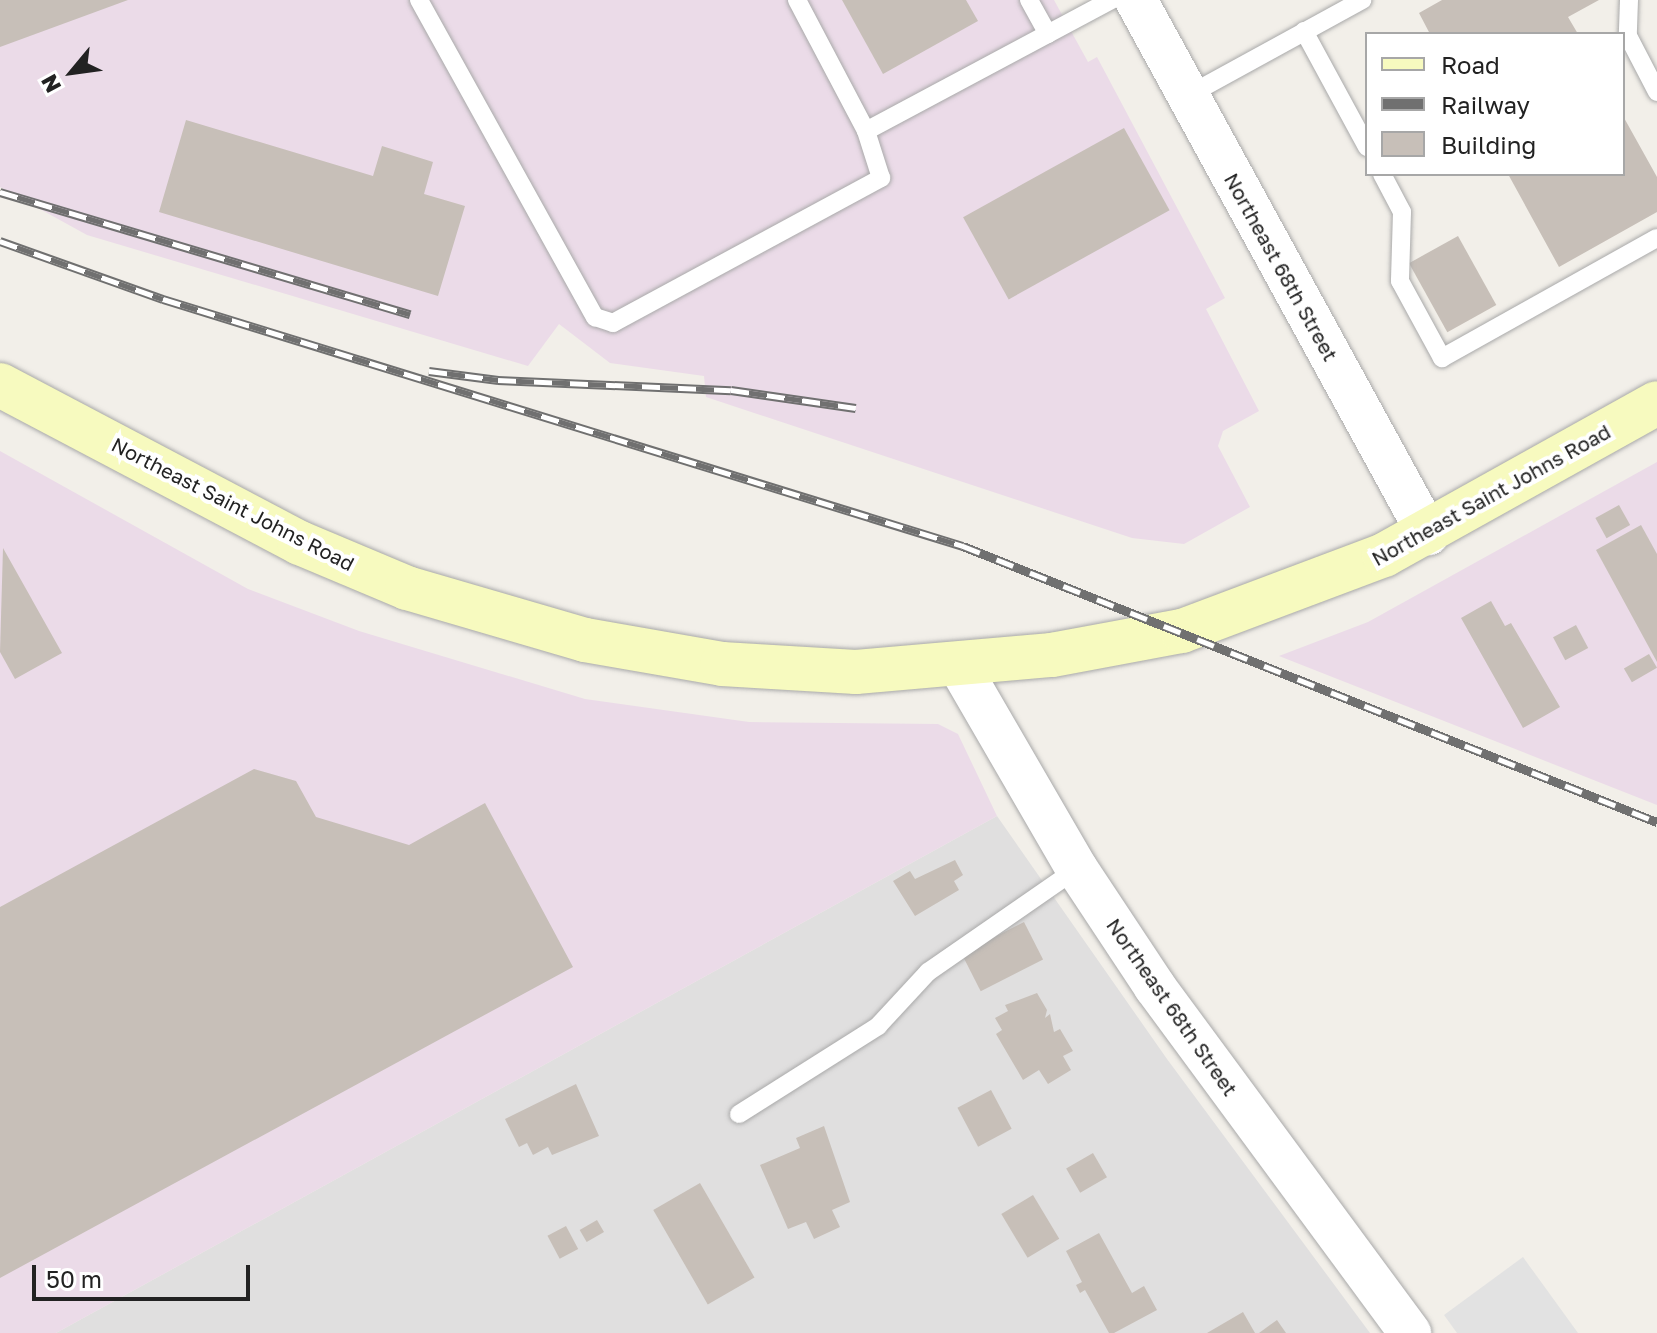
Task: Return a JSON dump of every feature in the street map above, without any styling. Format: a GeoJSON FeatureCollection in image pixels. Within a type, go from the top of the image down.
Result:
{"type":"FeatureCollection","features":[{"type":"Feature","properties":{"kind":"main road","name":"Northeast Saint Johns Road"},"geometry":{"type":"LineString","coordinates":[[0,385],[300,543],[407,588],[497,617],[722,664],[856,672],[1052,655],[1182,631],[1322,582],[1428,534],[1657,403]]}},
{"type":"Feature","properties":{"kind":"street","name":"Northeast 68th Street"},"geometry":{"type":"LineString","coordinates":[[1136,0],[1428,534]]}},
{"type":"Feature","properties":{"kind":"street","name":"Northeast 68th Street"},"geometry":{"type":"LineString","coordinates":[[958,664],[1077,869],[1155,987],[1410,1333]]}},
{"type":"Feature","properties":{"kind":"lane"},"geometry":{"type":"LineString","coordinates":[[419,0],[595,317],[613,323],[881,178],[866,131],[797,0]]}},
{"type":"Feature","properties":{"kind":"lane"},"geometry":{"type":"LineString","coordinates":[[1029,0],[1048,34]]}},
{"type":"Feature","properties":{"kind":"lane"},"geometry":{"type":"LineString","coordinates":[[866,131],[1111,0]]}},
{"type":"Feature","properties":{"kind":"lane"},"geometry":{"type":"LineString","coordinates":[[1187,96],[1362,0]]}},
{"type":"Feature","properties":{"kind":"lane"},"geometry":{"type":"LineString","coordinates":[[1629,0],[1628,36],[1657,92]]}},
{"type":"Feature","properties":{"kind":"lane"},"geometry":{"type":"LineString","coordinates":[[1304,31],[1365,143]]}},
{"type":"Feature","properties":{"kind":"lane"},"geometry":{"type":"LineString","coordinates":[[1383,176],[1402,212],[1400,281],[1442,358],[1657,238]]}},
{"type":"Feature","properties":{"kind":"lane"},"geometry":{"type":"LineString","coordinates":[[739,1114],[878,1026],[928,972],[1077,869]]}},
{"type":"Feature","properties":{"kind":"shaded area"},"geometry":{"type":"Polygon","coordinates":[[[0,0],[1054,0],[1088,62],[1097,57],[1225,298],[1206,309],[1259,411],[1223,431],[1218,446],[1250,507],[1184,544],[1132,538],[706,397],[704,376],[610,363],[559,324],[528,366],[87,235],[0,187],[0,0]]]}},
{"type":"Feature","properties":{"kind":"shaded area"},"geometry":{"type":"Polygon","coordinates":[[[0,451],[248,589],[359,631],[585,699],[749,722],[938,724],[958,734],[997,816],[56,1333],[0,1333],[0,451]]]}},
{"type":"Feature","properties":{"kind":"shaded area"},"geometry":{"type":"Polygon","coordinates":[[[1657,462],[1657,805],[1279,656],[1368,622],[1657,462]]]}},
{"type":"Feature","properties":{"kind":"shaded area"},"geometry":{"type":"Polygon","coordinates":[[[997,816],[1167,1059],[1370,1333],[56,1333],[997,816]]]}},
{"type":"Feature","properties":{"kind":"shaded area"},"geometry":{"type":"Polygon","coordinates":[[[1523,1257],[1578,1333],[1457,1333],[1444,1315],[1523,1257]]]}},
{"type":"Feature","properties":{"kind":"building"},"geometry":{"type":"Polygon","coordinates":[[[0,0],[128,0],[0,47],[0,0]]]}},
{"type":"Feature","properties":{"kind":"building"},"geometry":{"type":"Polygon","coordinates":[[[842,0],[966,0],[978,21],[883,74],[842,0]]]}},
{"type":"Feature","properties":{"kind":"building"},"geometry":{"type":"Polygon","coordinates":[[[1442,0],[1599,0],[1568,17],[1577,32],[1429,32],[1419,13],[1442,0]]]}},
{"type":"Feature","properties":{"kind":"building"},"geometry":{"type":"Polygon","coordinates":[[[186,120],[373,176],[382,146],[433,162],[424,194],[465,206],[438,296],[159,212],[186,120]]]}},
{"type":"Feature","properties":{"kind":"building"},"geometry":{"type":"Polygon","coordinates":[[[1625,120],[1657,177],[1657,212],[1559,267],[1509,176],[1625,176],[1625,120]]]}},
{"type":"Feature","properties":{"kind":"building"},"geometry":{"type":"Polygon","coordinates":[[[1124,128],[1170,210],[1009,299],[963,217],[1124,128]]]}},
{"type":"Feature","properties":{"kind":"building"},"geometry":{"type":"Polygon","coordinates":[[[1458,236],[1496,305],[1447,332],[1409,263],[1458,236]]]}},
{"type":"Feature","properties":{"kind":"building"},"geometry":{"type":"Polygon","coordinates":[[[1619,505],[1630,525],[1607,538],[1595,518],[1619,505]]]}},
{"type":"Feature","properties":{"kind":"building"},"geometry":{"type":"Polygon","coordinates":[[[1641,525],[1657,554],[1657,662],[1596,550],[1641,525]]]}},
{"type":"Feature","properties":{"kind":"building"},"geometry":{"type":"Polygon","coordinates":[[[3,548],[62,653],[15,679],[0,652],[3,548]]]}},
{"type":"Feature","properties":{"kind":"building"},"geometry":{"type":"Polygon","coordinates":[[[1491,601],[1505,626],[1511,623],[1560,707],[1523,728],[1461,618],[1491,601]]]}},
{"type":"Feature","properties":{"kind":"building"},"geometry":{"type":"Polygon","coordinates":[[[1576,625],[1588,648],[1565,660],[1553,637],[1576,625]]]}},
{"type":"Feature","properties":{"kind":"building"},"geometry":{"type":"Polygon","coordinates":[[[1649,654],[1657,668],[1632,682],[1624,668],[1649,654]]]}},
{"type":"Feature","properties":{"kind":"building"},"geometry":{"type":"Polygon","coordinates":[[[254,769],[296,781],[316,817],[409,845],[485,803],[573,967],[0,1278],[0,907],[254,769]]]}},
{"type":"Feature","properties":{"kind":"building"},"geometry":{"type":"Polygon","coordinates":[[[955,860],[963,875],[954,881],[959,890],[915,916],[893,881],[910,871],[915,879],[955,860]]]}},
{"type":"Feature","properties":{"kind":"building"},"geometry":{"type":"Polygon","coordinates":[[[1024,922],[1043,959],[981,991],[962,954],[1024,922]]]}},
{"type":"Feature","properties":{"kind":"building"},"geometry":{"type":"Polygon","coordinates":[[[1037,993],[1047,1010],[1045,1018],[1050,1014],[1054,1032],[1060,1029],[1073,1051],[1063,1056],[1071,1070],[1048,1084],[1039,1070],[1023,1080],[996,1034],[1002,1030],[995,1018],[1008,1011],[1005,1005],[1037,993]]]}},
{"type":"Feature","properties":{"kind":"building"},"geometry":{"type":"Polygon","coordinates":[[[576,1084],[599,1136],[552,1155],[548,1147],[533,1155],[527,1143],[519,1147],[505,1119],[576,1084]]]}},
{"type":"Feature","properties":{"kind":"building"},"geometry":{"type":"Polygon","coordinates":[[[991,1090],[1012,1129],[978,1147],[957,1108],[991,1090]]]}},
{"type":"Feature","properties":{"kind":"building"},"geometry":{"type":"Polygon","coordinates":[[[824,1126],[850,1202],[832,1210],[840,1227],[814,1239],[806,1222],[788,1229],[760,1165],[800,1148],[796,1138],[824,1126]]]}},
{"type":"Feature","properties":{"kind":"building"},"geometry":{"type":"Polygon","coordinates":[[[1093,1153],[1107,1177],[1080,1193],[1066,1168],[1093,1153]]]}},
{"type":"Feature","properties":{"kind":"building"},"geometry":{"type":"Polygon","coordinates":[[[700,1183],[755,1277],[708,1304],[653,1210],[700,1183]]]}},
{"type":"Feature","properties":{"kind":"building"},"geometry":{"type":"Polygon","coordinates":[[[1033,1195],[1059,1239],[1028,1258],[1001,1214],[1033,1195]]]}},
{"type":"Feature","properties":{"kind":"building"},"geometry":{"type":"Polygon","coordinates":[[[597,1220],[604,1232],[587,1242],[580,1230],[597,1220]]]}},
{"type":"Feature","properties":{"kind":"building"},"geometry":{"type":"Polygon","coordinates":[[[566,1226],[578,1249],[560,1259],[547,1236],[566,1226]]]}},
{"type":"Feature","properties":{"kind":"building"},"geometry":{"type":"Polygon","coordinates":[[[1099,1233],[1132,1293],[1144,1286],[1157,1310],[1114,1333],[1109,1333],[1085,1290],[1080,1293],[1076,1285],[1082,1282],[1066,1251],[1099,1233]]]}},
{"type":"Feature","properties":{"kind":"building"},"geometry":{"type":"Polygon","coordinates":[[[1243,1312],[1255,1333],[1207,1333],[1243,1312]]]}},
{"type":"Feature","properties":{"kind":"building"},"geometry":{"type":"Polygon","coordinates":[[[1277,1320],[1286,1333],[1259,1333],[1277,1320]]]}},
{"type":"Feature","properties":{"kind":"railway"},"geometry":{"type":"LineString","coordinates":[[0,192],[410,314]]}},
{"type":"Feature","properties":{"kind":"railway"},"geometry":{"type":"LineString","coordinates":[[0,241],[163,299],[963,546],[1657,822]]}},
{"type":"Feature","properties":{"kind":"railway"},"geometry":{"type":"LineString","coordinates":[[429,371],[498,380],[731,390],[856,408]]}}]}
